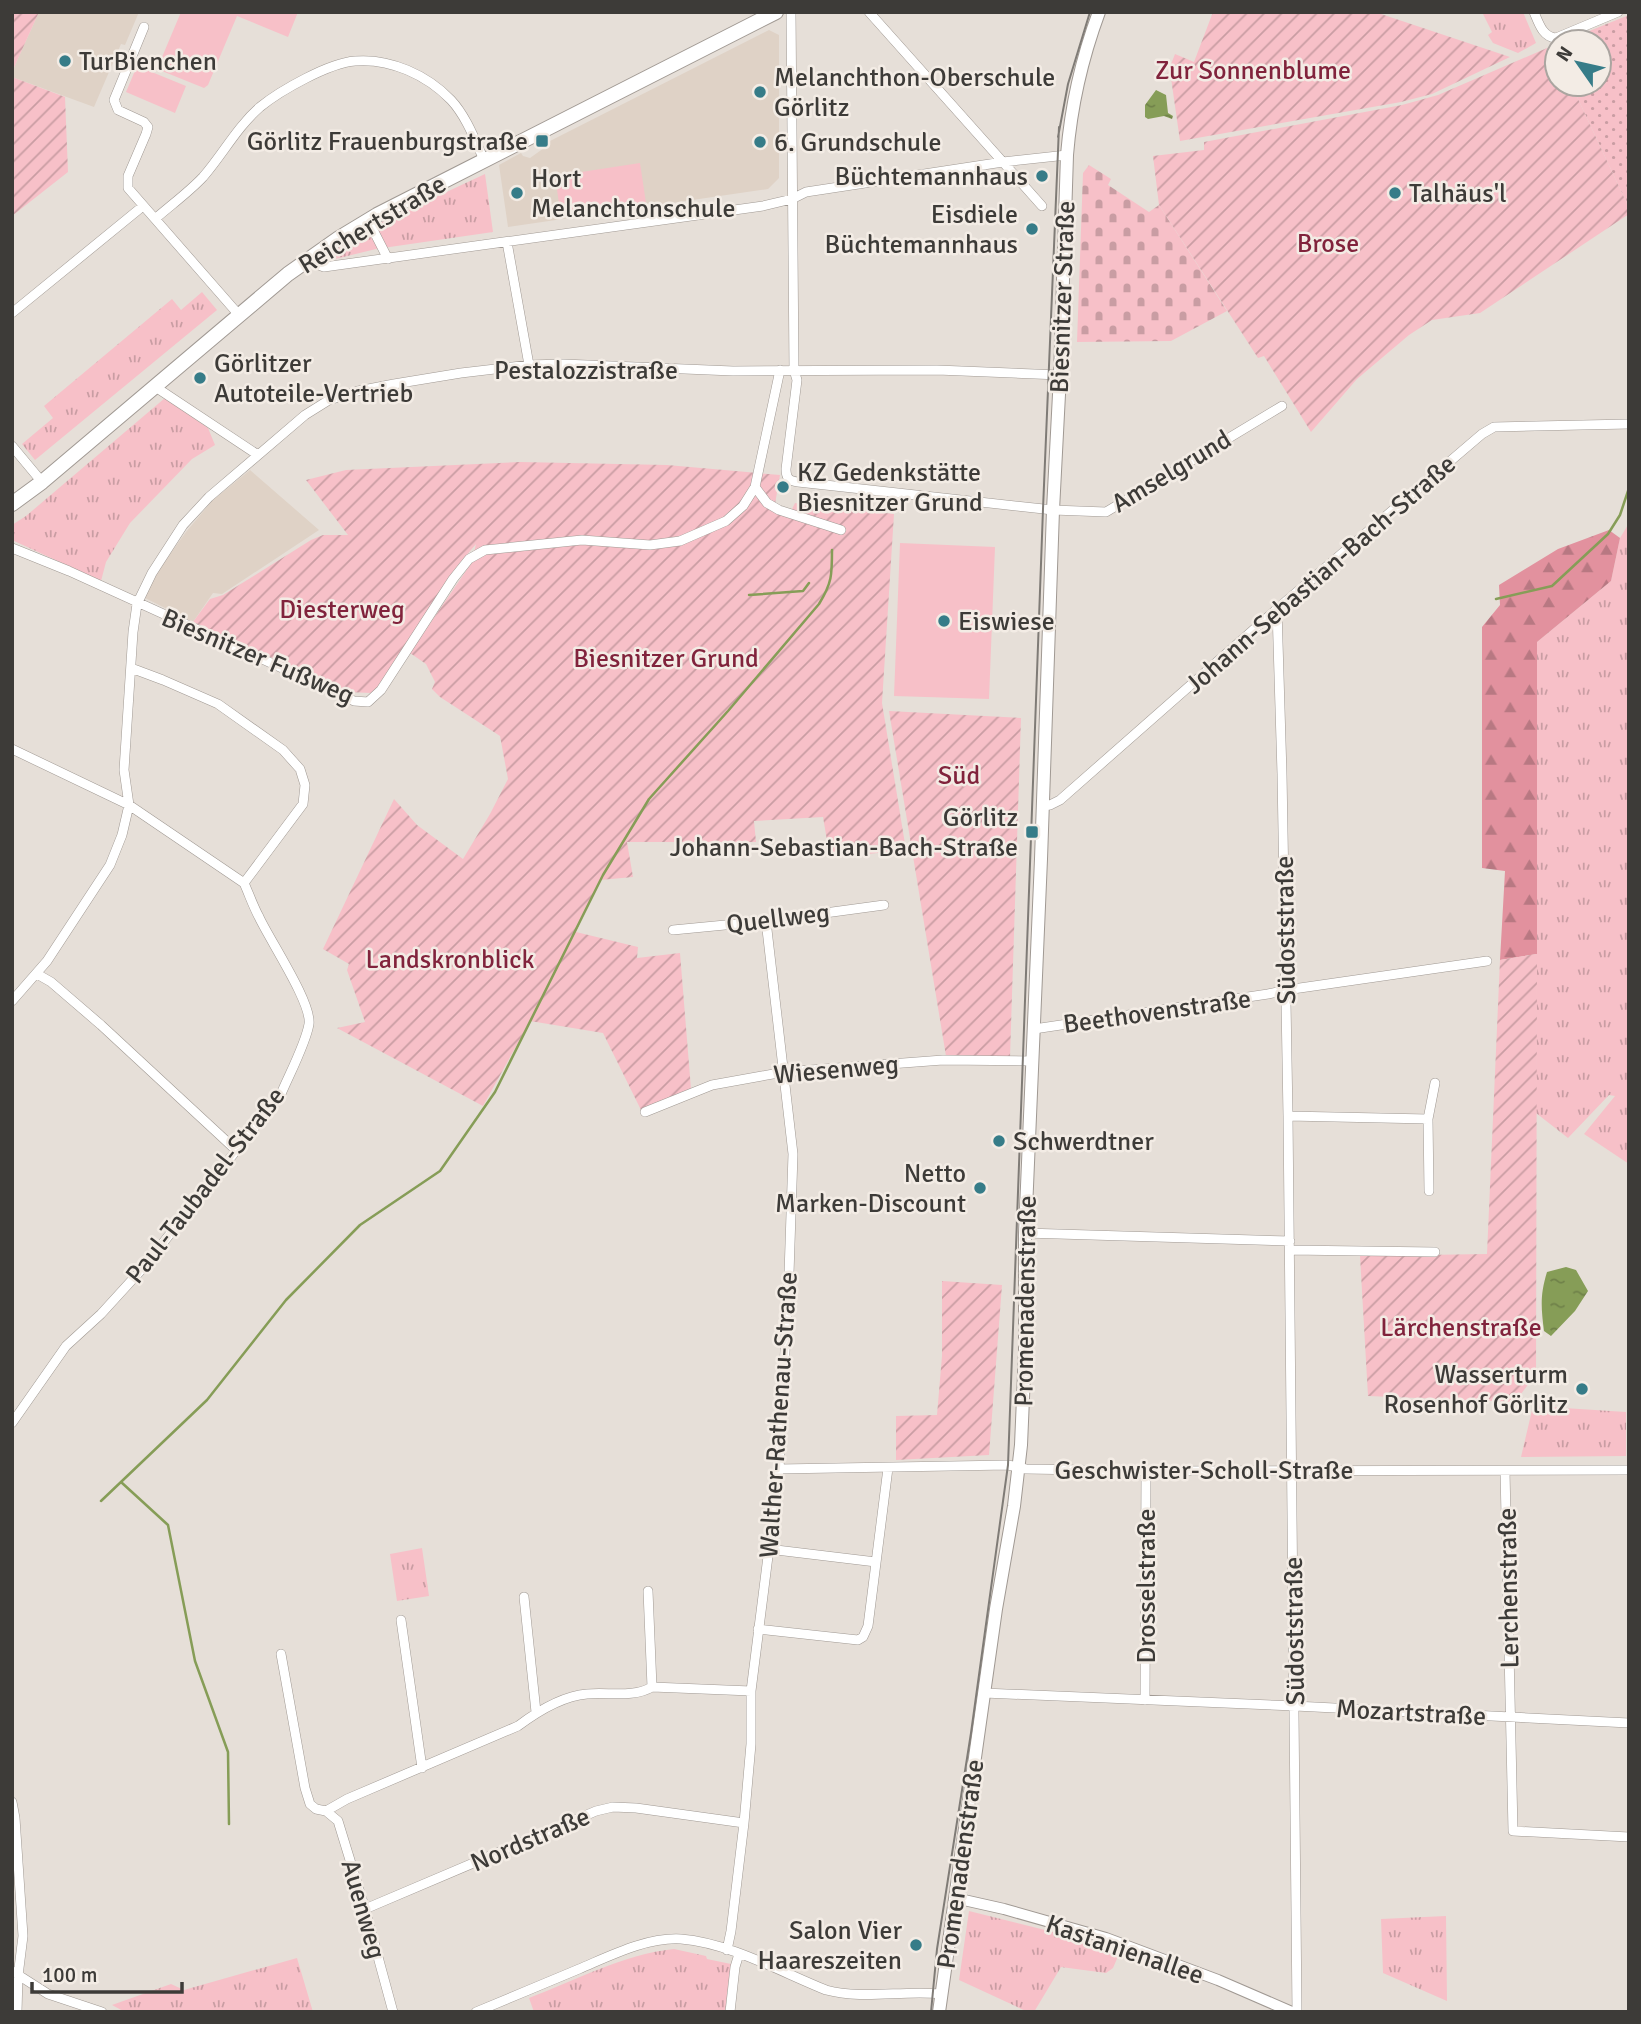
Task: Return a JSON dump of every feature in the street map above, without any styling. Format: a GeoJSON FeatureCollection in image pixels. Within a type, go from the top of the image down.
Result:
{"type":"FeatureCollection","features":[{"type":"Feature","properties":{"kind":"main road","name":"Reichertstraße"},"geometry":{"type":"LineString","coordinates":[[12,504],[42,482],[239,315],[310,259],[368,220],[776,12]]}},
{"type":"Feature","properties":{"kind":"main road","name":"Biesnitzer Straße"},"geometry":{"type":"LineString","coordinates":[[1051,585],[1067,155],[1082,67],[1099,12]]}},
{"type":"Feature","properties":{"kind":"main road","name":"Promenadenstraße"},"geometry":{"type":"LineString","coordinates":[[939,2012],[1019,1468],[1025,1352],[1025,1233],[1051,585]]}},
{"type":"Feature","properties":{"kind":"street"},"geometry":{"type":"LineString","coordinates":[[791,12],[794,370]]}},
{"type":"Feature","properties":{"kind":"street"},"geometry":{"type":"LineString","coordinates":[[869,12],[1042,206]]}},
{"type":"Feature","properties":{"kind":"street"},"geometry":{"type":"LineString","coordinates":[[1534,12],[1545,34],[1556,38],[1618,12]]}},
{"type":"Feature","properties":{"kind":"street"},"geometry":{"type":"LineString","coordinates":[[144,27],[114,100],[118,110],[144,122],[148,127],[126,183],[239,315]]}},
{"type":"Feature","properties":{"kind":"street"},"geometry":{"type":"LineString","coordinates":[[155,219],[203,177],[233,136],[260,107],[298,82],[354,61],[380,62],[419,75],[451,100],[466,122],[484,160]]}},
{"type":"Feature","properties":{"kind":"street"},"geometry":{"type":"LineString","coordinates":[[310,259],[324,267],[388,259],[763,206],[792,199],[806,192],[1067,155]]}},
{"type":"Feature","properties":{"kind":"street"},"geometry":{"type":"LineString","coordinates":[[12,313],[143,206]]}},
{"type":"Feature","properties":{"kind":"street"},"geometry":{"type":"LineString","coordinates":[[368,220],[388,259]]}},
{"type":"Feature","properties":{"kind":"street"},"geometry":{"type":"LineString","coordinates":[[508,242],[529,365]]}},
{"type":"Feature","properties":{"kind":"street","name":"Pestalozzistraße"},"geometry":{"type":"LineString","coordinates":[[129,805],[124,769],[133,632],[137,604],[152,573],[183,525],[209,497],[305,415],[329,401],[358,391],[461,373],[529,365],[733,371],[937,370],[1060,375]]}},
{"type":"Feature","properties":{"kind":"street"},"geometry":{"type":"LineString","coordinates":[[780,370],[755,487],[767,503],[779,510],[841,530]]}},
{"type":"Feature","properties":{"kind":"street","name":"Amselgrund"},"geometry":{"type":"LineString","coordinates":[[794,370],[797,380],[786,469],[789,480],[1053,510],[1106,512],[1282,406]]}},
{"type":"Feature","properties":{"kind":"street"},"geometry":{"type":"LineString","coordinates":[[154,386],[258,455]]}},
{"type":"Feature","properties":{"kind":"street","name":"Johann-Sebastian-Bach-Straße"},"geometry":{"type":"LineString","coordinates":[[1043,806],[1060,800],[1482,434],[1494,427],[1629,425]]}},
{"type":"Feature","properties":{"kind":"street"},"geometry":{"type":"LineString","coordinates":[[12,446],[42,482]]}},
{"type":"Feature","properties":{"kind":"street","name":"Biesnitzer Fußweg"},"geometry":{"type":"LineString","coordinates":[[12,548],[360,703],[368,702],[381,690],[453,579],[469,559],[485,550],[582,540],[650,545],[681,541],[726,521],[743,506],[755,487]]}},
{"type":"Feature","properties":{"kind":"street","name":"Südoststraße"},"geometry":{"type":"LineString","coordinates":[[1278,609],[1289,1116],[1295,1706],[1294,2012]]}},
{"type":"Feature","properties":{"kind":"street"},"geometry":{"type":"LineString","coordinates":[[12,748],[129,805],[244,883],[303,804],[304,785],[300,769],[283,750],[218,705],[131,668]]}},
{"type":"Feature","properties":{"kind":"street"},"geometry":{"type":"LineString","coordinates":[[12,1001],[37,974],[110,864],[122,835],[129,805]]}},
{"type":"Feature","properties":{"kind":"street","name":"Paul-Taubadel-Straße"},"geometry":{"type":"LineString","coordinates":[[12,1423],[66,1346],[101,1314],[143,1268],[281,1094],[295,1063],[309,1024],[309,1016],[244,883]]}},
{"type":"Feature","properties":{"kind":"street","name":"Quellweg"},"geometry":{"type":"LineString","coordinates":[[673,930],[884,905]]}},
{"type":"Feature","properties":{"kind":"street","name":"Walther-Rathenau-Straße"},"geometry":{"type":"LineString","coordinates":[[727,1950],[744,1823],[751,1744],[751,1691],[779,1469],[789,1274],[793,1154],[766,921]]}},
{"type":"Feature","properties":{"kind":"street","name":"Beethovenstraße"},"geometry":{"type":"LineString","coordinates":[[1034,1029],[1487,961]]}},
{"type":"Feature","properties":{"kind":"street"},"geometry":{"type":"LineString","coordinates":[[37,974],[51,982],[101,1025],[236,1150]]}},
{"type":"Feature","properties":{"kind":"street"},"geometry":{"type":"LineString","coordinates":[[12,982],[22,989]]}},
{"type":"Feature","properties":{"kind":"street","name":"Wiesenweg"},"geometry":{"type":"LineString","coordinates":[[645,1112],[712,1085],[784,1072],[943,1060],[1033,1061]]}},
{"type":"Feature","properties":{"kind":"street"},"geometry":{"type":"LineString","coordinates":[[1429,1191],[1428,1119],[1435,1083]]}},
{"type":"Feature","properties":{"kind":"street"},"geometry":{"type":"LineString","coordinates":[[1289,1116],[1428,1119]]}},
{"type":"Feature","properties":{"kind":"street"},"geometry":{"type":"LineString","coordinates":[[1025,1233],[1435,1252]]}},
{"type":"Feature","properties":{"kind":"street","name":"Geschwister-Scholl-Straße"},"geometry":{"type":"LineString","coordinates":[[779,1469],[1002,1465],[1019,1468],[1146,1471],[1629,1470]]}},
{"type":"Feature","properties":{"kind":"street"},"geometry":{"type":"LineString","coordinates":[[758,1629],[858,1640],[863,1637],[868,1626],[888,1468]]}},
{"type":"Feature","properties":{"kind":"street","name":"Drosselstraße"},"geometry":{"type":"LineString","coordinates":[[1146,1471],[1146,1700]]}},
{"type":"Feature","properties":{"kind":"street","name":"Lerchenstraße"},"geometry":{"type":"LineString","coordinates":[[1505,1471],[1513,1831],[1629,1837]]}},
{"type":"Feature","properties":{"kind":"street"},"geometry":{"type":"LineString","coordinates":[[768,1549],[876,1562]]}},
{"type":"Feature","properties":{"kind":"street"},"geometry":{"type":"LineString","coordinates":[[648,1591],[652,1687]]}},
{"type":"Feature","properties":{"kind":"street"},"geometry":{"type":"LineString","coordinates":[[524,1597],[536,1712]]}},
{"type":"Feature","properties":{"kind":"street"},"geometry":{"type":"LineString","coordinates":[[401,1620],[422,1768]]}},
{"type":"Feature","properties":{"kind":"street","name":"Auenweg"},"geometry":{"type":"LineString","coordinates":[[281,1654],[310,1804],[316,1809],[326,1811],[338,1821],[393,2012]]}},
{"type":"Feature","properties":{"kind":"street"},"geometry":{"type":"LineString","coordinates":[[326,1811],[347,1799],[518,1726],[536,1712],[580,1695],[640,1694],[652,1687],[751,1691]]}},
{"type":"Feature","properties":{"kind":"street","name":"Mozartstraße"},"geometry":{"type":"LineString","coordinates":[[984,1693],[1629,1723]]}},
{"type":"Feature","properties":{"kind":"street"},"geometry":{"type":"LineString","coordinates":[[12,1802],[23,1936],[15,1974],[17,2012]]}},
{"type":"Feature","properties":{"kind":"street","name":"Nordstraße"},"geometry":{"type":"LineString","coordinates":[[365,1909],[596,1811],[612,1807],[744,1823]]}},
{"type":"Feature","properties":{"kind":"street","name":"Kastanienallee"},"geometry":{"type":"LineString","coordinates":[[955,1898],[1106,1938],[1294,2012]]}},
{"type":"Feature","properties":{"kind":"street"},"geometry":{"type":"LineString","coordinates":[[476,2012],[618,1953],[664,1940],[692,1940],[727,1950],[839,1994],[941,1994]]}},
{"type":"Feature","properties":{"kind":"street"},"geometry":{"type":"LineString","coordinates":[[730,2012],[739,1954]]}},
{"type":"Feature","properties":{"kind":"street"},"geometry":{"type":"LineString","coordinates":[[15,1974],[48,1994],[102,2012]]}},
{"type":"Feature","properties":{"kind":"shaded area","name":"TurBienchen"},"geometry":{"type":"Polygon","coordinates":[[[39,12],[139,12],[125,45],[121,44],[94,107],[12,77],[39,12]]]}},
{"type":"Feature","properties":{"kind":"shaded area"},"geometry":{"type":"Polygon","coordinates":[[[769,30],[779,35],[779,178],[768,189],[508,227],[499,165],[521,153],[530,158],[548,142],[769,30]]]}},
{"type":"Feature","properties":{"kind":"shaded area"},"geometry":{"type":"Polygon","coordinates":[[[250,470],[319,530],[222,594],[213,593],[193,622],[145,598],[155,575],[186,532],[212,501],[250,470]]]}},
{"type":"Feature","properties":{"kind":"green space"},"geometry":{"type":"Polygon","coordinates":[[[12,12],[39,12],[12,72],[12,12]]]}},
{"type":"Feature","properties":{"kind":"green space"},"geometry":{"type":"Polygon","coordinates":[[[181,12],[298,12],[288,37],[237,16],[208,85],[204,88],[157,69],[181,12]]]}},
{"type":"Feature","properties":{"kind":"green space","name":"Zur Sonnenblume"},"geometry":{"type":"Polygon","coordinates":[[[1213,12],[1375,12],[1510,57],[1432,94],[1401,102],[1180,141],[1171,78],[1166,77],[1175,54],[1194,62],[1213,12]]]}},
{"type":"Feature","properties":{"kind":"green space"},"geometry":{"type":"Polygon","coordinates":[[[1482,12],[1523,12],[1536,43],[1518,53],[1493,43],[1488,35],[1492,32],[1482,12]]]}},
{"type":"Feature","properties":{"kind":"green space"},"geometry":{"type":"Polygon","coordinates":[[[1629,15],[1629,208],[1578,98],[1613,98],[1613,28],[1597,28],[1629,15]]]}},
{"type":"Feature","properties":{"kind":"green space","name":"Brose"},"geometry":{"type":"Polygon","coordinates":[[[1543,50],[1543,98],[1578,98],[1629,208],[1629,214],[1480,313],[1432,320],[1409,335],[1357,379],[1311,432],[1264,356],[1258,358],[1159,205],[1153,156],[1204,150],[1204,142],[1402,105],[1438,95],[1543,50]]]}},
{"type":"Feature","properties":{"kind":"green space"},"geometry":{"type":"Polygon","coordinates":[[[137,66],[186,86],[175,113],[126,92],[137,66]]]}},
{"type":"Feature","properties":{"kind":"green space"},"geometry":{"type":"Polygon","coordinates":[[[12,77],[65,97],[68,172],[12,216],[12,77]]]}},
{"type":"Feature","properties":{"kind":"green space"},"geometry":{"type":"Polygon","coordinates":[[[640,163],[646,203],[561,217],[555,176],[640,163]]]}},
{"type":"Feature","properties":{"kind":"green space"},"geometry":{"type":"Polygon","coordinates":[[[1089,165],[1111,179],[1108,185],[1149,212],[1159,205],[1227,311],[1171,341],[1077,342],[1083,173],[1089,165]]]}},
{"type":"Feature","properties":{"kind":"green space"},"geometry":{"type":"Polygon","coordinates":[[[485,174],[493,232],[376,249],[331,260],[323,256],[378,224],[485,174]]]}},
{"type":"Feature","properties":{"kind":"green space"},"geometry":{"type":"Polygon","coordinates":[[[202,292],[217,310],[35,460],[22,444],[53,418],[44,406],[172,299],[181,310],[202,292]]]}},
{"type":"Feature","properties":{"kind":"green space"},"geometry":{"type":"Polygon","coordinates":[[[165,398],[208,428],[215,445],[192,459],[130,523],[106,562],[101,581],[12,540],[12,525],[165,398]]]}},
{"type":"Feature","properties":{"kind":"green space","name":"Biesnitzer Grund"},"geometry":{"type":"Polygon","coordinates":[[[520,462],[667,465],[780,475],[774,510],[789,515],[795,503],[894,514],[882,703],[906,850],[830,858],[823,817],[754,821],[756,842],[627,842],[633,877],[600,880],[576,932],[638,947],[637,958],[680,953],[691,1089],[641,1110],[603,1033],[530,1021],[483,1106],[337,1028],[365,1022],[347,970],[349,964],[323,949],[394,799],[417,825],[463,859],[508,779],[500,736],[440,697],[432,689],[435,682],[426,664],[410,653],[472,562],[476,544],[454,570],[377,690],[371,693],[348,692],[193,622],[210,599],[223,595],[311,540],[323,535],[348,535],[306,480],[346,470],[520,462]]]}},
{"type":"Feature","properties":{"kind":"green space"},"geometry":{"type":"Polygon","coordinates":[[[1629,523],[1629,1164],[1584,1134],[1615,1096],[1609,1095],[1568,1138],[1536,1113],[1537,642],[1611,581],[1620,538],[1629,523]]]}},
{"type":"Feature","properties":{"kind":"green space"},"geometry":{"type":"Polygon","coordinates":[[[1609,530],[1620,538],[1611,581],[1537,642],[1537,954],[1500,960],[1505,871],[1482,868],[1482,627],[1500,605],[1499,585],[1558,549],[1609,530]]]}},
{"type":"Feature","properties":{"kind":"green space","name":"Eiswiese"},"geometry":{"type":"Polygon","coordinates":[[[900,543],[995,547],[989,699],[894,696],[900,543]]]}},
{"type":"Feature","properties":{"kind":"green space","name":"Süd"},"geometry":{"type":"Polygon","coordinates":[[[889,711],[1021,718],[1010,1057],[946,1056],[889,711]]]}},
{"type":"Feature","properties":{"kind":"green space","name":"Lärchenstraße"},"geometry":{"type":"Polygon","coordinates":[[[1537,954],[1536,1374],[1515,1402],[1368,1396],[1360,1256],[1487,1254],[1500,960],[1537,954]]]}},
{"type":"Feature","properties":{"kind":"green space"},"geometry":{"type":"Polygon","coordinates":[[[942,1281],[1002,1285],[989,1455],[896,1460],[896,1416],[937,1415],[942,1356],[942,1281]]]}},
{"type":"Feature","properties":{"kind":"green space"},"geometry":{"type":"Polygon","coordinates":[[[1533,1406],[1626,1412],[1626,1456],[1521,1457],[1533,1406]]]}},
{"type":"Feature","properties":{"kind":"green space"},"geometry":{"type":"Polygon","coordinates":[[[422,1548],[429,1596],[397,1601],[390,1554],[422,1548]]]}},
{"type":"Feature","properties":{"kind":"green space"},"geometry":{"type":"Polygon","coordinates":[[[969,1911],[1113,1947],[1119,1954],[1113,1968],[1106,1973],[1061,1967],[1034,2012],[1028,2012],[959,1980],[969,1911]]]}},
{"type":"Feature","properties":{"kind":"green space"},"geometry":{"type":"Polygon","coordinates":[[[1446,1916],[1447,2001],[1383,1973],[1381,1919],[1446,1916]]]}},
{"type":"Feature","properties":{"kind":"green space"},"geometry":{"type":"Polygon","coordinates":[[[674,1949],[731,1964],[725,2012],[534,2012],[529,1998],[619,1962],[674,1949]]]}},
{"type":"Feature","properties":{"kind":"green space"},"geometry":{"type":"Polygon","coordinates":[[[297,1958],[313,2012],[125,2012],[112,2005],[171,1984],[184,1990],[297,1958]]]}},
{"type":"Feature","properties":{"kind":"water"},"geometry":{"type":"Polygon","coordinates":[[[1156,90],[1166,95],[1168,113],[1173,116],[1172,119],[1164,116],[1148,119],[1145,117],[1145,105],[1156,90]]]}},
{"type":"Feature","properties":{"kind":"water"},"geometry":{"type":"Polygon","coordinates":[[[1566,1267],[1576,1270],[1588,1291],[1575,1311],[1551,1336],[1544,1331],[1543,1323],[1545,1280],[1547,1272],[1566,1267]]]}},
{"type":"Feature","properties":{"kind":"waterway"},"geometry":{"type":"LineString","coordinates":[[1496,599],[1552,586],[1608,534],[1620,515],[1629,488]]}},
{"type":"Feature","properties":{"kind":"waterway"},"geometry":{"type":"LineString","coordinates":[[101,1501],[207,1400],[286,1300],[360,1225],[440,1171],[495,1092],[603,875],[649,799],[819,604],[830,578],[832,550]]}},
{"type":"Feature","properties":{"kind":"waterway"},"geometry":{"type":"LineString","coordinates":[[749,595],[803,591],[809,583]]}},
{"type":"Feature","properties":{"kind":"waterway"},"geometry":{"type":"LineString","coordinates":[[121,1482],[168,1525],[195,1661],[228,1752],[229,1824]]}},
{"type":"Feature","properties":{"kind":"tram line"},"geometry":{"type":"LineString","coordinates":[[1058,137],[1068,84],[1090,12]]}},
{"type":"Feature","properties":{"kind":"tram line"},"geometry":{"type":"LineString","coordinates":[[931,2012],[937,1949],[971,1733],[1008,1465],[1059,127]]}},
{"type":"Feature","properties":{"kind":"place","name":"TurBienchen"},"geometry":{"type":"Point","coordinates":[65,61]}},
{"type":"Feature","properties":{"kind":"place","name":"Melanchthon-Oberschule Görlitz"},"geometry":{"type":"Point","coordinates":[760,92]}},
{"type":"Feature","properties":{"kind":"place","name":"Görlitz Frauenburgstraße"},"geometry":{"type":"Point","coordinates":[542,141]}},
{"type":"Feature","properties":{"kind":"place","name":"6. Grundschule"},"geometry":{"type":"Point","coordinates":[760,142]}},
{"type":"Feature","properties":{"kind":"place","name":"Büchtemannhaus"},"geometry":{"type":"Point","coordinates":[1042,176]}},
{"type":"Feature","properties":{"kind":"place","name":"Hort Melanchtonschule"},"geometry":{"type":"Point","coordinates":[517,193]}},
{"type":"Feature","properties":{"kind":"place","name":"Talhäus'l"},"geometry":{"type":"Point","coordinates":[1395,193]}},
{"type":"Feature","properties":{"kind":"place","name":"Eisdiele Büchtemannhaus"},"geometry":{"type":"Point","coordinates":[1032,229]}},
{"type":"Feature","properties":{"kind":"place","name":"Görlitzer Autoteile-Vertrieb"},"geometry":{"type":"Point","coordinates":[200,378]}},
{"type":"Feature","properties":{"kind":"place","name":"KZ Gedenkstätte Biesnitzer Grund"},"geometry":{"type":"Point","coordinates":[783,487]}},
{"type":"Feature","properties":{"kind":"place","name":"Eiswiese"},"geometry":{"type":"Point","coordinates":[944,621]}},
{"type":"Feature","properties":{"kind":"place","name":"Görlitz Johann-Sebastian-Bach-Straße"},"geometry":{"type":"Point","coordinates":[1032,832]}},
{"type":"Feature","properties":{"kind":"place","name":"Schwerdtner"},"geometry":{"type":"Point","coordinates":[999,1141]}},
{"type":"Feature","properties":{"kind":"place","name":"Netto Marken-Discount"},"geometry":{"type":"Point","coordinates":[980,1188]}},
{"type":"Feature","properties":{"kind":"place","name":"Wasserturm Rosenhof Görlitz"},"geometry":{"type":"Point","coordinates":[1582,1389]}},
{"type":"Feature","properties":{"kind":"place","name":"Salon Vier Haareszeiten"},"geometry":{"type":"Point","coordinates":[916,1945]}},
{"type":"Feature","properties":{"kind":"park label","name":"Diesterweg"},"geometry":{"type":"Point","coordinates":[342,609]}},
{"type":"Feature","properties":{"kind":"park label","name":"Landskronblick"},"geometry":{"type":"Point","coordinates":[450,959]}}]}
